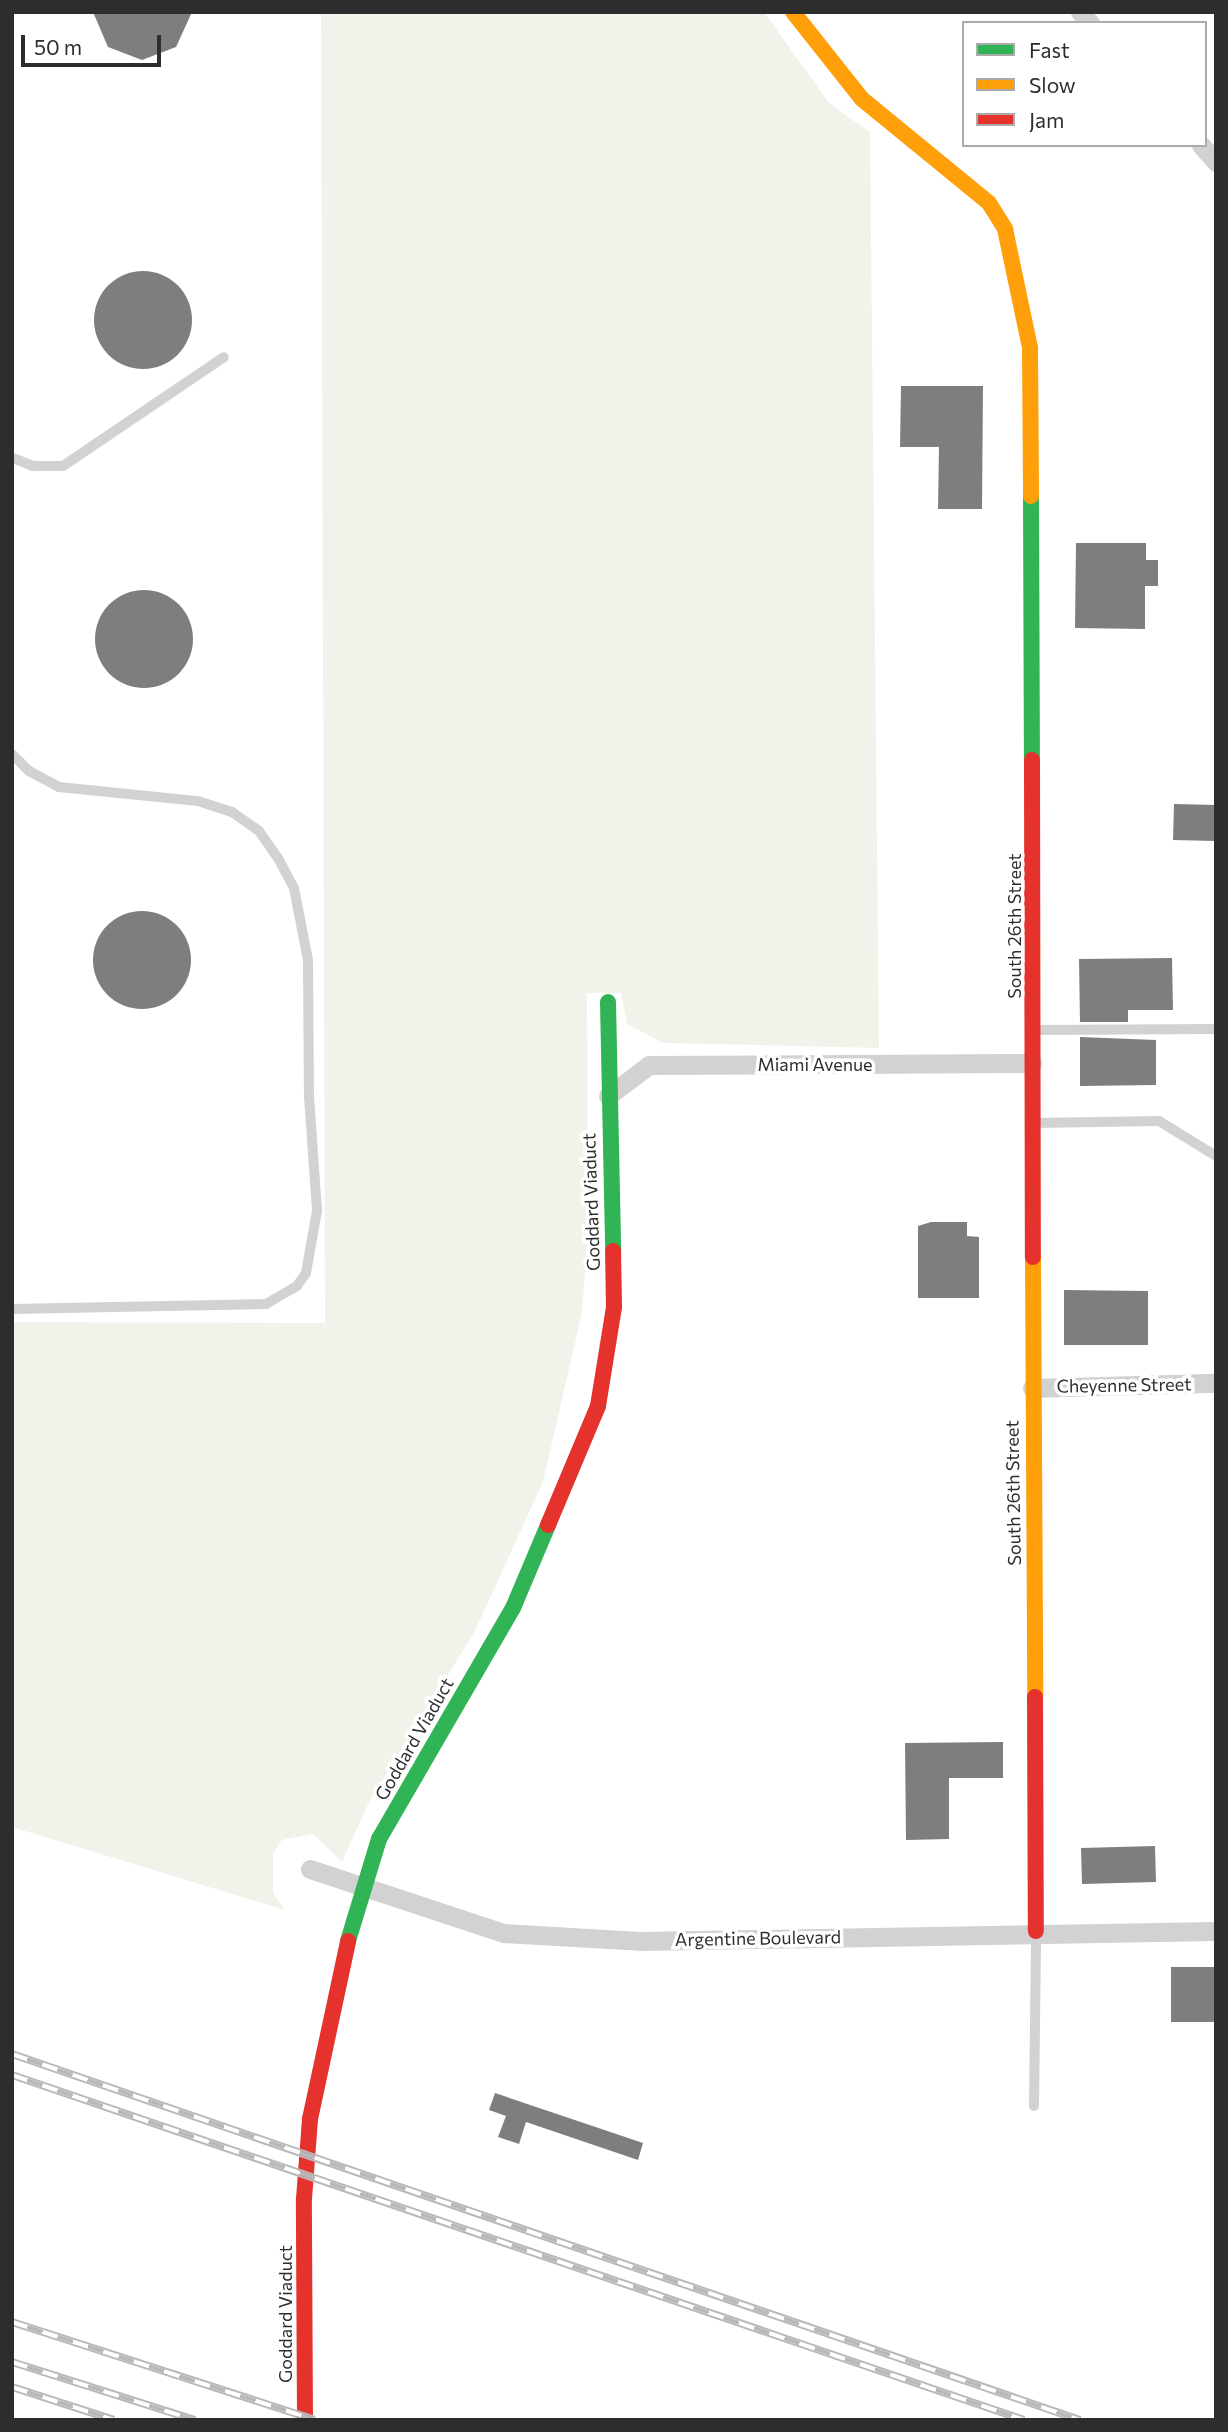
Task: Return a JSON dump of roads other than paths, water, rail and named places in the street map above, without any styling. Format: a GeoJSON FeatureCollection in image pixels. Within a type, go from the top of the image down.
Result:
{"type":"FeatureCollection","features":[{"type":"Feature","properties":{"kind":"street","name":"South 26th Street"},"geometry":{"type":"LineString","coordinates":[[793,12],[862,99],[972,186],[1005,229],[1030,348],[1033,1030],[1031,1388],[1036,1931]]}},
{"type":"Feature","properties":{"kind":"street"},"geometry":{"type":"LineString","coordinates":[[1203,147],[1216,162]]}},
{"type":"Feature","properties":{"kind":"street","name":"Goddard Viaduct"},"geometry":{"type":"LineString","coordinates":[[305,2420],[304,2199],[318,2064],[379,1839],[420,1764],[513,1608],[598,1406],[614,1307],[608,1002]]}},
{"type":"Feature","properties":{"kind":"street","name":"Miami Avenue"},"geometry":{"type":"LineString","coordinates":[[608,1096],[649,1065],[1032,1063]]}},
{"type":"Feature","properties":{"kind":"street","name":"Cheyenne Street"},"geometry":{"type":"LineString","coordinates":[[1031,1388],[1216,1383]]}},
{"type":"Feature","properties":{"kind":"street","name":"Argentine Boulevard"},"geometry":{"type":"LineString","coordinates":[[310,1869],[503,1933],[640,1941],[1036,1931],[1216,1931]]}},
{"type":"Feature","properties":{"kind":"lane"},"geometry":{"type":"LineString","coordinates":[[13,458],[33,466],[64,466],[224,357]]}},
{"type":"Feature","properties":{"kind":"lane"},"geometry":{"type":"LineString","coordinates":[[12,754],[29,771],[59,787],[198,801],[232,812],[259,831],[278,858],[294,888],[308,960],[309,1096],[317,1211],[306,1273],[297,1286],[266,1304],[12,1309]]}},
{"type":"Feature","properties":{"kind":"lane"},"geometry":{"type":"LineString","coordinates":[[1033,1030],[1216,1029]]}},
{"type":"Feature","properties":{"kind":"lane"},"geometry":{"type":"LineString","coordinates":[[1032,1123],[1158,1121],[1216,1156]]}},
{"type":"Feature","properties":{"kind":"lane"},"geometry":{"type":"LineString","coordinates":[[1034,2106],[1036,1931]]}},
{"type":"Feature","properties":{"kind":"railway"},"geometry":{"type":"LineString","coordinates":[[12,2054],[1080,2420]]}},
{"type":"Feature","properties":{"kind":"railway"},"geometry":{"type":"LineString","coordinates":[[12,2075],[1024,2420]]}},
{"type":"Feature","properties":{"kind":"railway"},"geometry":{"type":"LineString","coordinates":[[12,2322],[315,2420]]}},
{"type":"Feature","properties":{"kind":"railway"},"geometry":{"type":"LineString","coordinates":[[12,2362],[195,2420]]}},
{"type":"Feature","properties":{"kind":"railway"},"geometry":{"type":"LineString","coordinates":[[12,2387],[114,2420]]}}]}
